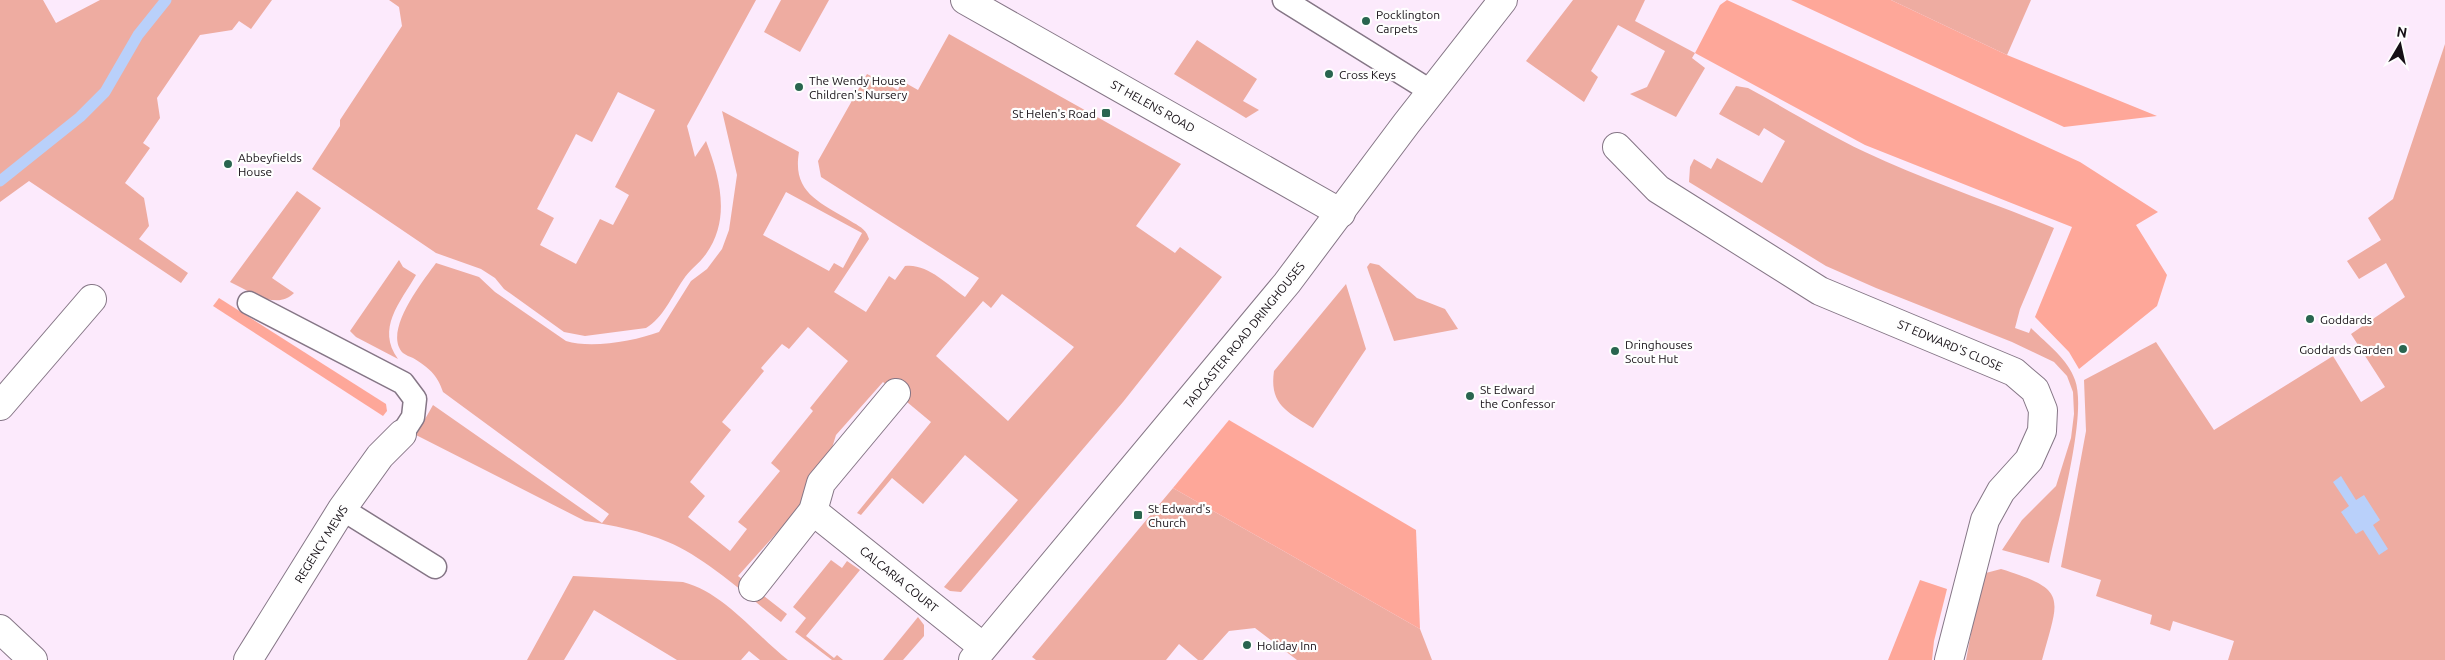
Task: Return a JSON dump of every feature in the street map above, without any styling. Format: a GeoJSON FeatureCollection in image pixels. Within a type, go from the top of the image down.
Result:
{"type":"FeatureCollection","features":[{"type":"Feature","properties":{"kind":"street","name":"ST HELENS ROAD"},"geometry":{"type":"LineString","coordinates":[[965,0],[1341,213]]}},
{"type":"Feature","properties":{"kind":"street","name":"TADCASTER ROAD DRINGHOUSES"},"geometry":{"type":"LineString","coordinates":[[978,653],[1204,384],[1341,213],[1406,124],[1432,92],[1494,3]]}},
{"type":"Feature","properties":{"kind":"street","name":"ST EDWARD'S CLOSE"},"geometry":{"type":"LineString","coordinates":[[1617,147],[1658,189],[1820,291],[2006,368],[2014,372],[2035,390],[2043,410],[2042,431],[2029,460],[2001,491],[1985,520],[1949,660]]}},
{"type":"Feature","properties":{"kind":"street"},"geometry":{"type":"LineString","coordinates":[[0,406],[92,299]]}},
{"type":"Feature","properties":{"kind":"street"},"geometry":{"type":"LineString","coordinates":[[753,587],[814,511],[821,483],[896,392]]}},
{"type":"Feature","properties":{"kind":"street","name":"REGENCY MEWS"},"geometry":{"type":"LineString","coordinates":[[248,660],[342,509],[380,456],[402,434]]}},
{"type":"Feature","properties":{"kind":"street","name":"CALCARIA COURT"},"geometry":{"type":"LineString","coordinates":[[814,511],[978,653]]}},
{"type":"Feature","properties":{"kind":"street"},"geometry":{"type":"LineString","coordinates":[[0,629],[34,660]]}},
{"type":"Feature","properties":{"kind":"lane"},"geometry":{"type":"LineString","coordinates":[[1284,0],[1432,92]]}},
{"type":"Feature","properties":{"kind":"lane"},"geometry":{"type":"LineString","coordinates":[[249,303],[404,383],[415,399],[413,417],[402,434]]}},
{"type":"Feature","properties":{"kind":"lane"},"geometry":{"type":"LineString","coordinates":[[342,509],[435,567]]}},
{"type":"Feature","properties":{"kind":"shaded area"},"geometry":{"type":"Polygon","coordinates":[[[0,0],[43,0],[56,23],[100,0],[272,0],[251,29],[239,21],[232,30],[200,35],[157,98],[160,118],[143,143],[150,148],[125,183],[144,198],[149,226],[139,239],[188,273],[181,283],[29,181],[0,202],[0,0]]]}},
{"type":"Feature","properties":{"kind":"shaded area"},"geometry":{"type":"Polygon","coordinates":[[[389,0],[756,0],[687,126],[695,157],[706,141],[711,155],[721,198],[719,227],[714,241],[706,254],[685,276],[662,313],[652,324],[646,328],[585,336],[564,332],[504,289],[495,278],[481,269],[436,253],[312,169],[340,126],[340,120],[402,26],[399,7],[389,0]],[[618,92],[592,142],[576,134],[537,209],[554,218],[540,245],[576,264],[600,219],[613,225],[629,195],[615,187],[655,110],[618,92]]]}},
{"type":"Feature","properties":{"kind":"shaded area"},"geometry":{"type":"Polygon","coordinates":[[[781,0],[829,0],[800,52],[764,32],[781,0]]]}},
{"type":"Feature","properties":{"kind":"shaded area"},"geometry":{"type":"Polygon","coordinates":[[[1573,0],[1645,0],[1635,21],[1695,53],[1692,58],[1705,68],[1676,117],[1630,94],[1647,87],[1665,51],[1618,25],[1591,71],[1598,77],[1584,102],[1526,61],[1573,0]]]}},
{"type":"Feature","properties":{"kind":"shaded area"},"geometry":{"type":"Polygon","coordinates":[[[1727,0],[2080,162],[2158,212],[2136,225],[2167,275],[2157,306],[2079,369],[2069,352],[2035,317],[2072,227],[1865,145],[1695,53],[1720,5],[1727,0]]]}},
{"type":"Feature","properties":{"kind":"shaded area"},"geometry":{"type":"Polygon","coordinates":[[[1791,0],[1891,0],[2007,55],[2157,116],[2064,127],[1791,0]]]}},
{"type":"Feature","properties":{"kind":"shaded area"},"geometry":{"type":"Polygon","coordinates":[[[1891,0],[2031,0],[2007,55],[1891,0]]]}},
{"type":"Feature","properties":{"kind":"shaded area"},"geometry":{"type":"Polygon","coordinates":[[[949,34],[1181,164],[1136,226],[1175,253],[1180,247],[1222,277],[1123,402],[961,592],[950,591],[944,587],[1018,500],[965,455],[923,504],[892,478],[861,515],[857,513],[931,422],[883,382],[836,435],[832,448],[809,475],[801,506],[738,576],[787,614],[781,622],[726,578],[697,557],[682,549],[658,538],[585,521],[416,435],[433,405],[602,523],[609,514],[443,392],[438,380],[428,368],[403,353],[398,344],[397,333],[401,320],[414,294],[436,263],[479,277],[495,292],[566,341],[588,344],[613,343],[659,332],[691,281],[707,269],[722,249],[729,230],[737,175],[722,111],[799,152],[798,166],[800,177],[810,194],[859,226],[867,234],[869,239],[834,292],[866,312],[889,276],[895,280],[905,266],[913,266],[929,271],[965,297],[979,278],[821,177],[818,161],[867,74],[898,90],[902,81],[918,90],[949,34]],[[786,192],[763,235],[829,271],[834,263],[843,268],[862,233],[786,192]],[[1002,294],[991,308],[983,301],[936,356],[1008,421],[1074,347],[1002,294]],[[808,327],[789,349],[782,344],[761,368],[764,371],[722,422],[731,430],[690,482],[705,496],[688,517],[730,551],[747,529],[738,522],[780,471],[771,463],[813,411],[810,408],[848,361],[808,327]]]}},
{"type":"Feature","properties":{"kind":"shaded area"},"geometry":{"type":"Polygon","coordinates":[[[1197,40],[1257,79],[1243,101],[1259,110],[1246,118],[1174,74],[1197,40]]]}},
{"type":"Feature","properties":{"kind":"shaded area","name":"Goddards Garden"},"geometry":{"type":"Polygon","coordinates":[[[2445,44],[2445,660],[2228,660],[2234,641],[2173,621],[2170,631],[2150,624],[2152,615],[2096,596],[2101,580],[2061,567],[2086,431],[2084,380],[2156,342],[2214,430],[2333,356],[2361,402],[2385,387],[2351,334],[2405,297],[2386,263],[2359,279],[2347,261],[2381,240],[2368,218],[2393,199],[2445,44]]]}},
{"type":"Feature","properties":{"kind":"shaded area"},"geometry":{"type":"Polygon","coordinates":[[[1736,86],[1748,88],[1835,137],[1888,163],[2054,228],[2020,309],[2015,328],[2029,333],[2031,328],[2056,352],[2072,372],[2078,396],[2075,443],[2049,563],[2002,550],[2022,520],[2056,486],[2071,438],[2074,414],[2073,392],[2067,376],[2054,362],[2012,342],[1826,266],[1689,182],[1690,167],[1694,159],[1711,169],[1717,158],[1762,183],[1785,141],[1764,128],[1759,136],[1719,114],[1736,86]]]}},
{"type":"Feature","properties":{"kind":"shaded area"},"geometry":{"type":"Polygon","coordinates":[[[297,191],[321,208],[272,278],[294,293],[287,298],[271,300],[230,282],[297,191]]]}},
{"type":"Feature","properties":{"kind":"shaded area"},"geometry":{"type":"Polygon","coordinates":[[[399,260],[403,267],[416,275],[397,306],[390,326],[389,337],[398,359],[356,337],[350,331],[399,260]]]}},
{"type":"Feature","properties":{"kind":"shaded area"},"geometry":{"type":"Polygon","coordinates":[[[1370,263],[1379,265],[1417,298],[1445,309],[1458,329],[1394,341],[1367,267],[1370,263]]]}},
{"type":"Feature","properties":{"kind":"shaded area"},"geometry":{"type":"Polygon","coordinates":[[[1346,284],[1366,349],[1313,428],[1282,406],[1274,392],[1274,371],[1346,284]]]}},
{"type":"Feature","properties":{"kind":"shaded area"},"geometry":{"type":"Polygon","coordinates":[[[219,298],[386,404],[387,411],[383,416],[213,306],[219,298]]]}},
{"type":"Feature","properties":{"kind":"shaded area"},"geometry":{"type":"Polygon","coordinates":[[[1229,420],[1416,530],[1420,629],[1173,488],[1229,420]]]}},
{"type":"Feature","properties":{"kind":"shaded area"},"geometry":{"type":"Polygon","coordinates":[[[1173,488],[1420,629],[1432,660],[1297,660],[1255,628],[1229,631],[1203,660],[1198,660],[1179,644],[1166,660],[1036,660],[1032,657],[1173,488]]]}},
{"type":"Feature","properties":{"kind":"shaded area"},"geometry":{"type":"Polygon","coordinates":[[[831,560],[842,568],[847,561],[860,570],[806,636],[834,658],[837,655],[843,660],[832,660],[795,632],[806,618],[793,607],[831,560]]]}},
{"type":"Feature","properties":{"kind":"shaded area"},"geometry":{"type":"Polygon","coordinates":[[[2001,569],[2038,583],[2048,590],[2053,599],[2052,622],[2042,660],[1966,660],[1982,574],[2001,569]]]}},
{"type":"Feature","properties":{"kind":"shaded area"},"geometry":{"type":"Polygon","coordinates":[[[573,576],[683,582],[698,587],[725,604],[788,660],[760,660],[749,651],[741,660],[677,660],[594,610],[564,660],[527,660],[573,576]]]}},
{"type":"Feature","properties":{"kind":"shaded area"},"geometry":{"type":"Polygon","coordinates":[[[1920,580],[1947,589],[1934,641],[1932,660],[1888,660],[1920,580]]]}},
{"type":"Feature","properties":{"kind":"shaded area"},"geometry":{"type":"Polygon","coordinates":[[[918,617],[924,625],[924,636],[903,660],[883,660],[918,617]]]}},
{"type":"Feature","properties":{"kind":"water"},"geometry":{"type":"Polygon","coordinates":[[[2341,476],[2356,500],[2364,495],[2380,520],[2373,525],[2388,549],[2379,555],[2363,530],[2356,534],[2341,512],[2349,506],[2333,482],[2341,476]]]}},
{"type":"Feature","properties":{"kind":"waterway"},"geometry":{"type":"LineString","coordinates":[[0,181],[80,117],[105,92],[138,35],[166,0]]}},
{"type":"Feature","properties":{"kind":"place","name":"Pocklington Carpets"},"geometry":{"type":"Point","coordinates":[1366,21]}},
{"type":"Feature","properties":{"kind":"place","name":"Cross Keys"},"geometry":{"type":"Point","coordinates":[1329,74]}},
{"type":"Feature","properties":{"kind":"place","name":"The Wendy House Children's Nursery"},"geometry":{"type":"Point","coordinates":[799,87]}},
{"type":"Feature","properties":{"kind":"place","name":"St Helen's Road"},"geometry":{"type":"Point","coordinates":[1106,113]}},
{"type":"Feature","properties":{"kind":"place","name":"Abbeyfields House"},"geometry":{"type":"Point","coordinates":[228,164]}},
{"type":"Feature","properties":{"kind":"place","name":"Goddards"},"geometry":{"type":"Point","coordinates":[2310,319]}},
{"type":"Feature","properties":{"kind":"place","name":"Goddards Garden"},"geometry":{"type":"Point","coordinates":[2403,349]}},
{"type":"Feature","properties":{"kind":"place","name":"Dringhouses Scout Hut"},"geometry":{"type":"Point","coordinates":[1615,351]}},
{"type":"Feature","properties":{"kind":"place","name":"St Edward the Confessor"},"geometry":{"type":"Point","coordinates":[1470,396]}},
{"type":"Feature","properties":{"kind":"place","name":"St Edward's Church"},"geometry":{"type":"Point","coordinates":[1138,515]}},
{"type":"Feature","properties":{"kind":"place","name":"Holiday Inn"},"geometry":{"type":"Point","coordinates":[1247,645]}}]}
